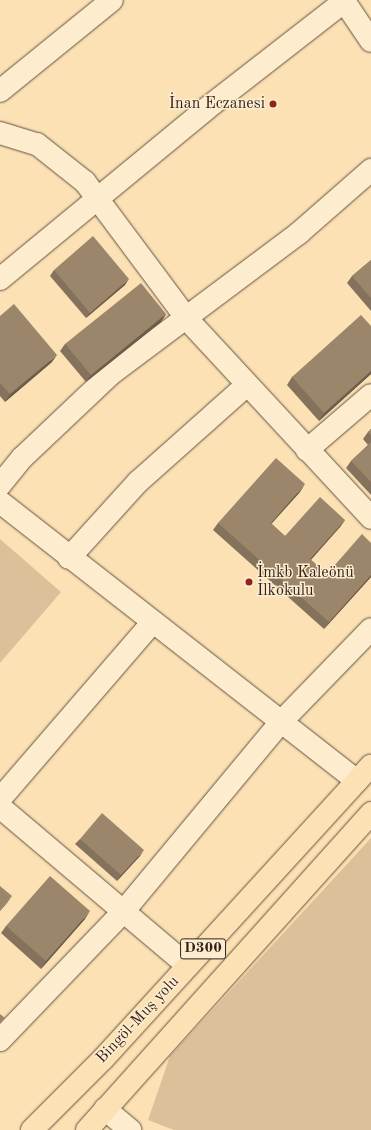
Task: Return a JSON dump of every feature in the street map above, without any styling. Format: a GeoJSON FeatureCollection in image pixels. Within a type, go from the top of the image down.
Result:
{"type":"FeatureCollection","features":[{"type":"Feature","properties":{"kind":"highway","name":"Bingöl-Muş yolu"},"geometry":{"type":"LineString","coordinates":[[32,1130],[188,966],[364,773]]}},
{"type":"Feature","properties":{"kind":"highway","name":"Bingöl-Muş yolu"},"geometry":{"type":"LineString","coordinates":[[87,1130],[371,813]]}},
{"type":"Feature","properties":{"kind":"street"},"geometry":{"type":"LineString","coordinates":[[0,92],[112,0]]}},
{"type":"Feature","properties":{"kind":"street"},"geometry":{"type":"LineString","coordinates":[[0,279],[345,1],[371,41]]}},
{"type":"Feature","properties":{"kind":"street"},"geometry":{"type":"LineString","coordinates":[[0,133],[37,144],[64,163],[99,198],[187,319],[371,518]]}},
{"type":"Feature","properties":{"kind":"street"},"geometry":{"type":"LineString","coordinates":[[0,485],[22,458],[112,373],[187,319],[299,233],[371,170]]}},
{"type":"Feature","properties":{"kind":"street"},"geometry":{"type":"LineString","coordinates":[[69,558],[138,482],[247,385]]}},
{"type":"Feature","properties":{"kind":"street"},"geometry":{"type":"LineString","coordinates":[[307,450],[371,395]]}},
{"type":"Feature","properties":{"kind":"street"},"geometry":{"type":"LineString","coordinates":[[2,509],[153,622],[281,722],[364,773]]}},
{"type":"Feature","properties":{"kind":"street"},"geometry":{"type":"LineString","coordinates":[[0,799],[153,622]]}},
{"type":"Feature","properties":{"kind":"street"},"geometry":{"type":"LineString","coordinates":[[0,1040],[123,912],[281,722],[371,629]]}},
{"type":"Feature","properties":{"kind":"street"},"geometry":{"type":"LineString","coordinates":[[0,807],[188,966]]}},
{"type":"Feature","properties":{"kind":"street"},"geometry":{"type":"LineString","coordinates":[[105,1109],[130,1130]]}},
{"type":"Feature","properties":{"kind":"shaded area"},"geometry":{"type":"Polygon","coordinates":[[[0,539],[61,592],[0,663],[0,539]]]}},
{"type":"Feature","properties":{"kind":"shaded area"},"geometry":{"type":"Polygon","coordinates":[[[371,838],[371,1130],[174,1130],[148,1120],[170,1056],[371,838]]]}},
{"type":"Feature","properties":{"kind":"building"},"geometry":{"type":"Polygon","coordinates":[[[93,236],[129,279],[90,313],[54,270],[93,236]]]}},
{"type":"Feature","properties":{"kind":"building"},"geometry":{"type":"Polygon","coordinates":[[[371,260],[371,298],[352,276],[371,260]]]}},
{"type":"Feature","properties":{"kind":"building"},"geometry":{"type":"Polygon","coordinates":[[[141,283],[166,314],[91,375],[65,344],[141,283]]]}},
{"type":"Feature","properties":{"kind":"building"},"geometry":{"type":"Polygon","coordinates":[[[14,304],[57,355],[10,394],[0,383],[0,316],[14,304]]]}},
{"type":"Feature","properties":{"kind":"building"},"geometry":{"type":"Polygon","coordinates":[[[361,315],[371,326],[371,371],[324,413],[292,377],[361,315]]]}},
{"type":"Feature","properties":{"kind":"building"},"geometry":{"type":"Polygon","coordinates":[[[371,442],[371,482],[351,461],[371,442]]]}},
{"type":"Feature","properties":{"kind":"building"},"geometry":{"type":"Polygon","coordinates":[[[276,458],[305,484],[271,523],[285,536],[320,497],[345,520],[310,559],[327,574],[362,534],[371,543],[371,575],[329,622],[218,523],[276,458]]]}},
{"type":"Feature","properties":{"kind":"building"},"geometry":{"type":"Polygon","coordinates":[[[102,813],[144,850],[121,875],[80,839],[102,813]]]}},
{"type":"Feature","properties":{"kind":"building"},"geometry":{"type":"Polygon","coordinates":[[[50,876],[90,911],[46,961],[6,926],[50,876]]]}},
{"type":"Feature","properties":{"kind":"building"},"geometry":{"type":"Polygon","coordinates":[[[0,886],[12,896],[0,910],[0,886]]]}},
{"type":"Feature","properties":{"kind":"building"},"geometry":{"type":"Polygon","coordinates":[[[0,1014],[5,1018],[0,1023],[0,1014]]]}},
{"type":"Feature","properties":{"kind":"place","name":"İnan Eczanesi"},"geometry":{"type":"Point","coordinates":[273,104]}},
{"type":"Feature","properties":{"kind":"place","name":"İmkb Kaleönü İlkokulu"},"geometry":{"type":"Point","coordinates":[249,582]}}]}
